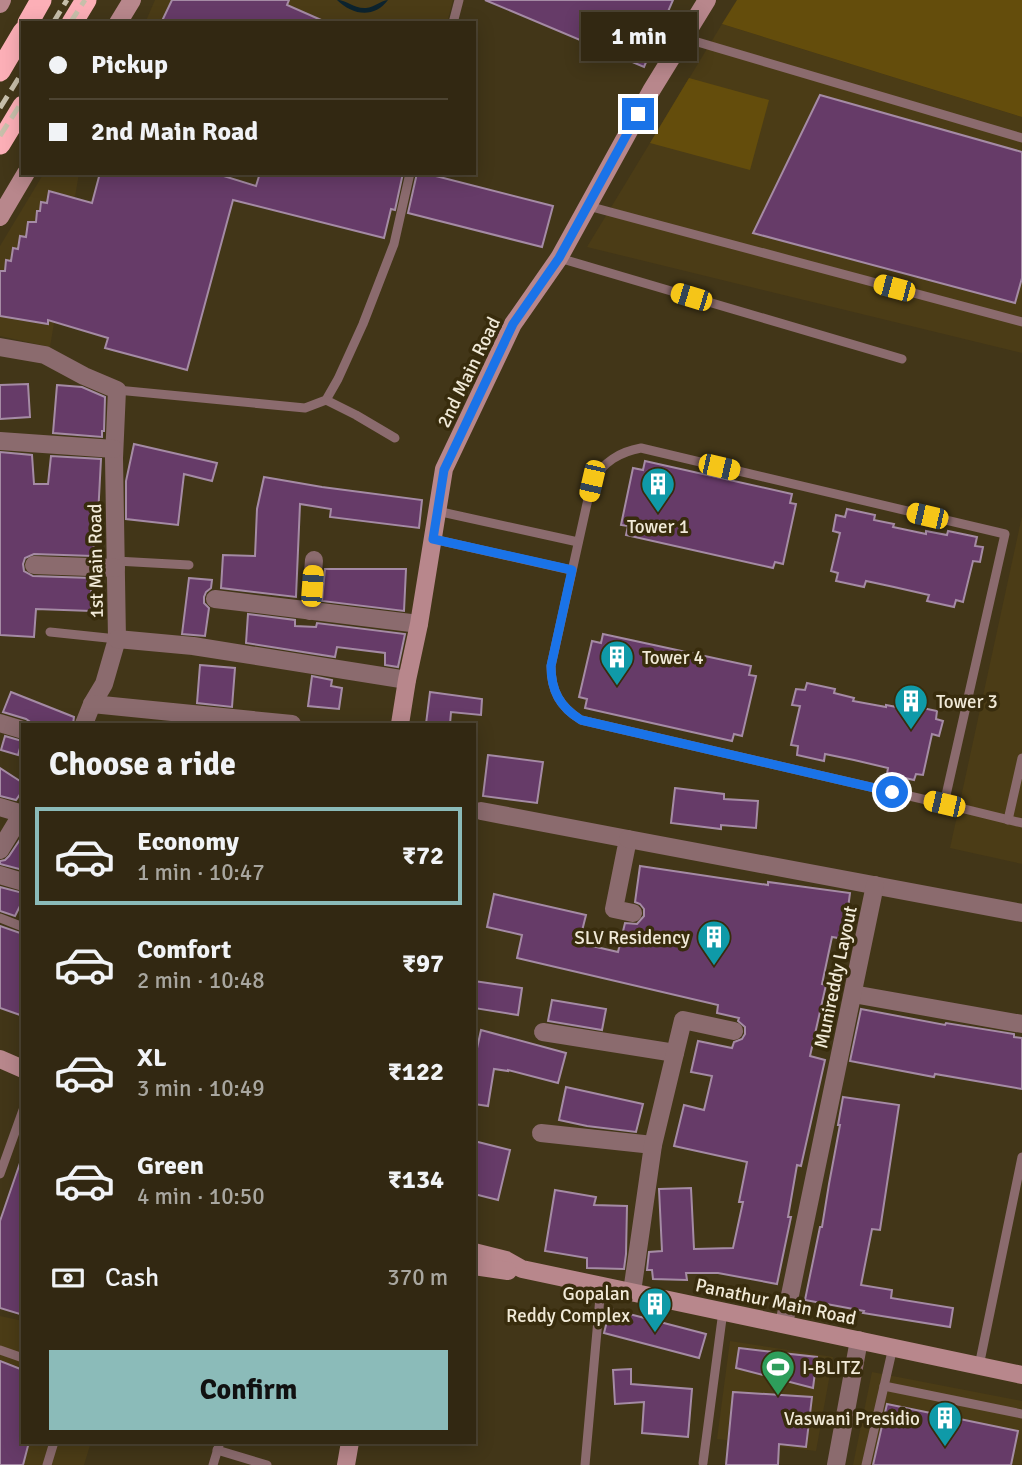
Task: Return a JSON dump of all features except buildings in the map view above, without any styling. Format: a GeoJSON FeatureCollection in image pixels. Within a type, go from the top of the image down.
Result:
{"type":"FeatureCollection","features":[{"type":"Feature","properties":{"kind":"highway"},"geometry":{"type":"LineString","coordinates":[[29,21],[41,0]]}},
{"type":"Feature","properties":{"kind":"highway"},"geometry":{"type":"LineString","coordinates":[[73,21],[86,0]]}},
{"type":"Feature","properties":{"kind":"highway"},"geometry":{"type":"LineString","coordinates":[[0,71],[21,35]]}},
{"type":"Feature","properties":{"kind":"highway"},"geometry":{"type":"LineString","coordinates":[[0,144],[21,109]]}},
{"type":"Feature","properties":{"kind":"street"},"geometry":{"type":"LineString","coordinates":[[119,21],[132,0]]}},
{"type":"Feature","properties":{"kind":"street","name":"2nd Main Road"},"geometry":{"type":"LineString","coordinates":[[400,723],[444,470],[513,324],[559,258],[651,91],[707,0]]}},
{"type":"Feature","properties":{"kind":"street"},"geometry":{"type":"LineString","coordinates":[[0,217],[25,175]]}},
{"type":"Feature","properties":{"kind":"street"},"geometry":{"type":"LineString","coordinates":[[0,347],[45,355],[117,390]]}},
{"type":"Feature","properties":{"kind":"street","name":"1st Main Road"},"geometry":{"type":"LineString","coordinates":[[84,723],[104,684],[117,639],[114,449],[117,390]]}},
{"type":"Feature","properties":{"kind":"street"},"geometry":{"type":"LineString","coordinates":[[0,441],[114,449]]}},
{"type":"Feature","properties":{"kind":"street"},"geometry":{"type":"LineString","coordinates":[[310,611],[314,561]]}},
{"type":"Feature","properties":{"kind":"street"},"geometry":{"type":"LineString","coordinates":[[34,565],[116,564]]}},
{"type":"Feature","properties":{"kind":"street"},"geometry":{"type":"LineString","coordinates":[[215,599],[419,624]]}},
{"type":"Feature","properties":{"kind":"street"},"geometry":{"type":"LineString","coordinates":[[117,639],[193,646],[407,680]]}},
{"type":"Feature","properties":{"kind":"street"},"geometry":{"type":"LineString","coordinates":[[92,704],[282,723]]}},
{"type":"Feature","properties":{"kind":"street"},"geometry":{"type":"LineString","coordinates":[[0,723],[21,729]]}},
{"type":"Feature","properties":{"kind":"street"},"geometry":{"type":"LineString","coordinates":[[0,807],[21,813]]}},
{"type":"Feature","properties":{"kind":"street","name":"Munireddy Layout"},"geometry":{"type":"LineString","coordinates":[[481,811],[876,885],[784,1324]]}},
{"type":"Feature","properties":{"kind":"street"},"geometry":{"type":"LineString","coordinates":[[0,850],[21,815]]}},
{"type":"Feature","properties":{"kind":"street"},"geometry":{"type":"LineString","coordinates":[[628,839],[614,909],[633,913]]}},
{"type":"Feature","properties":{"kind":"street"},"geometry":{"type":"LineString","coordinates":[[0,875],[21,881]]}},
{"type":"Feature","properties":{"kind":"street"},"geometry":{"type":"LineString","coordinates":[[876,885],[1022,913]]}},
{"type":"Feature","properties":{"kind":"street"},"geometry":{"type":"LineString","coordinates":[[853,994],[1022,1024]]}},
{"type":"Feature","properties":{"kind":"street"},"geometry":{"type":"LineString","coordinates":[[632,1292],[653,1145],[682,1020],[734,1031]]}},
{"type":"Feature","properties":{"kind":"street"},"geometry":{"type":"LineString","coordinates":[[542,1032],[675,1052]]}},
{"type":"Feature","properties":{"kind":"street"},"geometry":{"type":"LineString","coordinates":[[0,1059],[21,1068]]}},
{"type":"Feature","properties":{"kind":"street"},"geometry":{"type":"LineString","coordinates":[[541,1133],[653,1145]]}},
{"type":"Feature","properties":{"kind":"street","name":"Panathur Main Road"},"geometry":{"type":"LineString","coordinates":[[476,1253],[506,1261],[522,1269],[1022,1375]]}},
{"type":"Feature","properties":{"kind":"street","name":"Panathur Main Road"},"geometry":{"type":"LineString","coordinates":[[476,1266],[505,1271],[522,1269]]}},
{"type":"Feature","properties":{"kind":"street"},"geometry":{"type":"LineString","coordinates":[[836,1465],[859,1340]]}},
{"type":"Feature","properties":{"kind":"street"},"geometry":{"type":"LineString","coordinates":[[346,1465],[349,1444]]}},
{"type":"Feature","properties":{"kind":"lane"},"geometry":{"type":"LineString","coordinates":[[454,21],[459,0]]}},
{"type":"Feature","properties":{"kind":"lane"},"geometry":{"type":"LineString","coordinates":[[684,38],[1022,138]]}},
{"type":"Feature","properties":{"kind":"lane"},"geometry":{"type":"LineString","coordinates":[[117,390],[305,408],[326,400],[363,324],[394,244],[410,175]]}},
{"type":"Feature","properties":{"kind":"lane"},"geometry":{"type":"LineString","coordinates":[[588,206],[1022,323]]}},
{"type":"Feature","properties":{"kind":"lane"},"geometry":{"type":"LineString","coordinates":[[559,258],[902,359]]}},
{"type":"Feature","properties":{"kind":"lane"},"geometry":{"type":"LineString","coordinates":[[326,400],[395,438]]}},
{"type":"Feature","properties":{"kind":"lane"},"geometry":{"type":"LineString","coordinates":[[944,804],[1005,534],[641,448],[620,454],[597,473],[592,481],[551,666],[554,690],[565,709],[581,720],[1022,823]]}},
{"type":"Feature","properties":{"kind":"lane"},"geometry":{"type":"LineString","coordinates":[[437,511],[578,542]]}},
{"type":"Feature","properties":{"kind":"lane"},"geometry":{"type":"LineString","coordinates":[[433,539],[572,570]]}},
{"type":"Feature","properties":{"kind":"lane"},"geometry":{"type":"LineString","coordinates":[[116,564],[189,565]]}},
{"type":"Feature","properties":{"kind":"lane"},"geometry":{"type":"LineString","coordinates":[[50,632],[117,639]]}},
{"type":"Feature","properties":{"kind":"lane"},"geometry":{"type":"LineString","coordinates":[[1008,820],[1022,758]]}},
{"type":"Feature","properties":{"kind":"lane"},"geometry":{"type":"LineString","coordinates":[[0,918],[21,926]]}},
{"type":"Feature","properties":{"kind":"lane"},"geometry":{"type":"LineString","coordinates":[[0,1174],[21,1116]]}},
{"type":"Feature","properties":{"kind":"lane"},"geometry":{"type":"LineString","coordinates":[[979,1366],[1022,1157]]}},
{"type":"Feature","properties":{"kind":"lane"},"geometry":{"type":"LineString","coordinates":[[585,1465],[601,1286]]}},
{"type":"Feature","properties":{"kind":"lane"},"geometry":{"type":"LineString","coordinates":[[703,1463],[723,1311]]}},
{"type":"Feature","properties":{"kind":"lane"},"geometry":{"type":"LineString","coordinates":[[866,1465],[893,1347]]}},
{"type":"Feature","properties":{"kind":"lane"},"geometry":{"type":"LineString","coordinates":[[0,1350],[21,1357]]}},
{"type":"Feature","properties":{"kind":"lane"},"geometry":{"type":"LineString","coordinates":[[884,1386],[1022,1414]]}},
{"type":"Feature","properties":{"kind":"lane"},"geometry":{"type":"LineString","coordinates":[[47,1465],[53,1444]]}},
{"type":"Feature","properties":{"kind":"lane"},"geometry":{"type":"LineString","coordinates":[[213,1465],[218,1446],[267,1465]]}},
{"type":"Feature","properties":{"kind":"shaded area"},"geometry":{"type":"Polygon","coordinates":[[[155,0],[453,0],[448,21],[146,21],[155,0]]]}},
{"type":"Feature","properties":{"kind":"shaded area"},"geometry":{"type":"Polygon","coordinates":[[[737,0],[1022,0],[1022,117],[722,24],[737,0]]]}},
{"type":"Feature","properties":{"kind":"shaded area"},"geometry":{"type":"Polygon","coordinates":[[[722,24],[1022,117],[1022,353],[587,247],[722,24]]]}},
{"type":"Feature","properties":{"kind":"shaded area"},"geometry":{"type":"Polygon","coordinates":[[[689,78],[769,100],[750,170],[650,143],[689,78]]]}},
{"type":"Feature","properties":{"kind":"shaded area"},"geometry":{"type":"Polygon","coordinates":[[[43,175],[79,175],[50,347],[0,336],[0,246],[43,175]]]}},
{"type":"Feature","properties":{"kind":"shaded area"},"geometry":{"type":"Polygon","coordinates":[[[1022,516],[1022,864],[950,848],[1022,516]]]}},
{"type":"Feature","properties":{"kind":"shaded area"},"geometry":{"type":"Polygon","coordinates":[[[0,1316],[21,1321],[21,1444],[90,1444],[84,1465],[0,1465],[0,1316]]]}},
{"type":"Feature","properties":{"kind":"shaded area"},"geometry":{"type":"Polygon","coordinates":[[[730,1341],[833,1357],[816,1451],[717,1439],[730,1341]]]}},
{"type":"Feature","properties":{"kind":"shaded area"},"geometry":{"type":"Polygon","coordinates":[[[872,1372],[1022,1401],[1022,1465],[853,1465],[872,1372]]]}},
{"type":"Feature","properties":{"kind":"water"},"geometry":{"type":"Polygon","coordinates":[[[337,0],[366,8],[388,0],[376,10],[363,13],[349,9],[337,0]]]}},
{"type":"Feature","properties":{"kind":"railway"},"geometry":{"type":"LineString","coordinates":[[54,21],[67,0]]}},
{"type":"Feature","properties":{"kind":"railway"},"geometry":{"type":"LineString","coordinates":[[71,21],[85,0]]}},
{"type":"Feature","properties":{"kind":"railway"},"geometry":{"type":"LineString","coordinates":[[0,108],[21,74]]}},
{"type":"Feature","properties":{"kind":"railway"},"geometry":{"type":"LineString","coordinates":[[0,136],[21,103]]}},
{"type":"Feature","properties":{"kind":"place","name":"Tower 1"},"geometry":{"type":"Point","coordinates":[658,514]}},
{"type":"Feature","properties":{"kind":"place","name":"Tower 4"},"geometry":{"type":"Point","coordinates":[617,687]}},
{"type":"Feature","properties":{"kind":"place","name":"Tower 3"},"geometry":{"type":"Point","coordinates":[911,731]}},
{"type":"Feature","properties":{"kind":"place","name":"SLV Residency"},"geometry":{"type":"Point","coordinates":[714,967]}},
{"type":"Feature","properties":{"kind":"place","name":"Gopalan Reddy Complex"},"geometry":{"type":"Point","coordinates":[655,1334]}},
{"type":"Feature","properties":{"kind":"place","name":"I-BLITZ"},"geometry":{"type":"Point","coordinates":[778,1397]}},
{"type":"Feature","properties":{"kind":"place","name":"Vaswani Presidio"},"geometry":{"type":"Point","coordinates":[945,1448]}},
{"type":"Feature","properties":{"kind":"route"},"geometry":{"type":"LineString","coordinates":[[638,114],[559,258],[513,324],[444,470],[433,539],[572,570],[551,666],[551,678],[559,702],[581,720],[892,792]]}}]}
